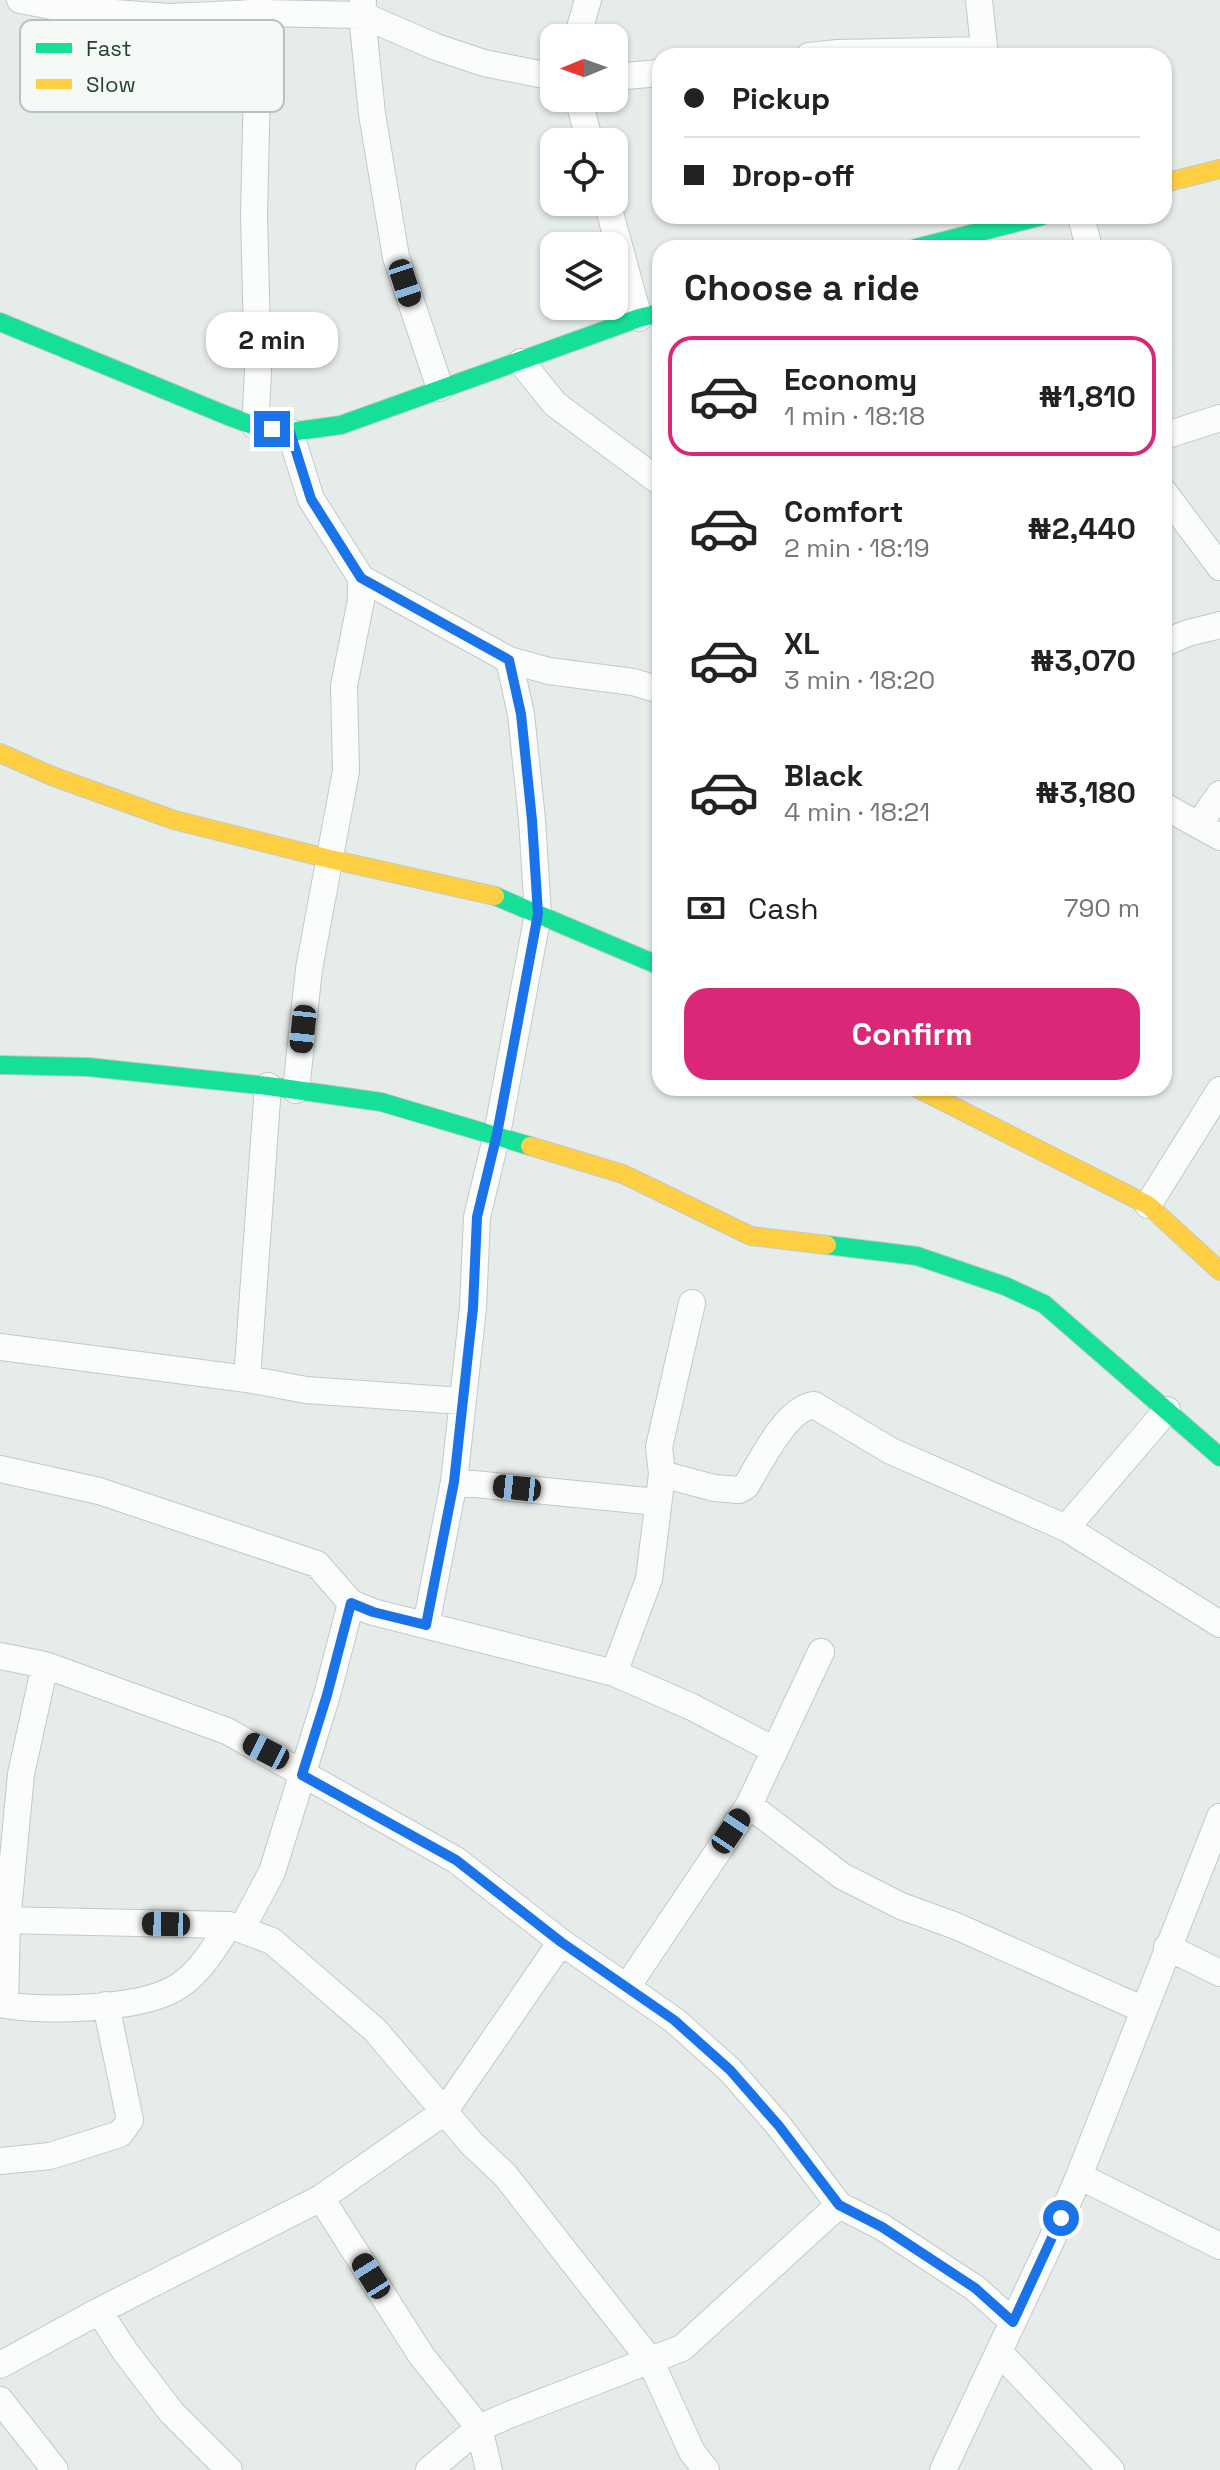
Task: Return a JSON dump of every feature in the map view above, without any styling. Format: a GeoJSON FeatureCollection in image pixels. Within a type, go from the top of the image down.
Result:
{"type":"FeatureCollection","features":[{"type":"Feature","properties":{"kind":"street"},"geometry":{"type":"LineString","coordinates":[[20,0],[73,10],[169,17],[259,6],[363,8],[436,47],[472,59],[540,74]]}},
{"type":"Feature","properties":{"kind":"street"},"geometry":{"type":"LineString","coordinates":[[581,24],[588,0]]}},
{"type":"Feature","properties":{"kind":"street"},"geometry":{"type":"LineString","coordinates":[[979,0],[984,48]]}},
{"type":"Feature","properties":{"kind":"street"},"geometry":{"type":"LineString","coordinates":[[363,8],[372,114],[396,257],[440,388]]}},
{"type":"Feature","properties":{"kind":"street"},"geometry":{"type":"LineString","coordinates":[[628,76],[652,74]]}},
{"type":"Feature","properties":{"kind":"street"},"geometry":{"type":"LineString","coordinates":[[255,426],[258,373],[254,215],[256,112]]}},
{"type":"Feature","properties":{"kind":"street"},"geometry":{"type":"LineString","coordinates":[[1172,181],[1220,169]]}},
{"type":"Feature","properties":{"kind":"street"},"geometry":{"type":"LineString","coordinates":[[0,322],[255,426],[290,432],[341,425],[649,315],[612,216]]}},
{"type":"Feature","properties":{"kind":"street"},"geometry":{"type":"LineString","coordinates":[[948,240],[1010,224]]}},
{"type":"Feature","properties":{"kind":"street"},"geometry":{"type":"LineString","coordinates":[[521,362],[555,404],[652,476]]}},
{"type":"Feature","properties":{"kind":"street"},"geometry":{"type":"LineString","coordinates":[[1172,433],[1220,418]]}},
{"type":"Feature","properties":{"kind":"street"},"geometry":{"type":"LineString","coordinates":[[290,432],[311,499],[361,578],[509,660],[549,671],[633,682],[652,688]]}},
{"type":"Feature","properties":{"kind":"street"},"geometry":{"type":"LineString","coordinates":[[1172,503],[1220,567]]}},
{"type":"Feature","properties":{"kind":"street"},"geometry":{"type":"LineString","coordinates":[[296,1090],[309,969],[346,771],[344,686],[361,600],[361,578]]}},
{"type":"Feature","properties":{"kind":"street"},"geometry":{"type":"LineString","coordinates":[[1172,640],[1220,625]]}},
{"type":"Feature","properties":{"kind":"street"},"geometry":{"type":"LineString","coordinates":[[426,1625],[454,1482],[473,1308],[477,1217],[497,1134],[538,914],[521,714],[509,660]]}},
{"type":"Feature","properties":{"kind":"street"},"geometry":{"type":"LineString","coordinates":[[0,753],[52,776],[174,820],[500,897],[652,963]]}},
{"type":"Feature","properties":{"kind":"street"},"geometry":{"type":"LineString","coordinates":[[1172,810],[1210,830],[1220,794]]}},
{"type":"Feature","properties":{"kind":"street"},"geometry":{"type":"LineString","coordinates":[[0,1065],[88,1067],[268,1086],[381,1102],[497,1134],[623,1174],[751,1236],[917,1256],[1005,1286],[1044,1304],[1220,1457]]}},
{"type":"Feature","properties":{"kind":"street"},"geometry":{"type":"LineString","coordinates":[[247,1379],[268,1086]]}},
{"type":"Feature","properties":{"kind":"street"},"geometry":{"type":"LineString","coordinates":[[1148,1205],[1220,1090]]}},
{"type":"Feature","properties":{"kind":"street"},"geometry":{"type":"LineString","coordinates":[[934,1096],[1148,1205],[1217,1263]]}},
{"type":"Feature","properties":{"kind":"street"},"geometry":{"type":"LineString","coordinates":[[614,1673],[649,1579],[662,1474],[659,1447],[663,1419],[692,1303]]}},
{"type":"Feature","properties":{"kind":"street"},"geometry":{"type":"LineString","coordinates":[[0,1347],[247,1379],[306,1390],[461,1401]]}},
{"type":"Feature","properties":{"kind":"street"},"geometry":{"type":"LineString","coordinates":[[662,1474],[714,1488],[739,1490],[746,1486],[786,1423],[799,1409],[814,1405],[891,1451],[1066,1528],[1220,1624]]}},
{"type":"Feature","properties":{"kind":"street"},"geometry":{"type":"LineString","coordinates":[[1066,1528],[1167,1410]]}},
{"type":"Feature","properties":{"kind":"street"},"geometry":{"type":"LineString","coordinates":[[0,1469],[99,1491],[317,1564],[351,1603],[373,1612],[614,1673],[692,1707],[774,1750]]}},
{"type":"Feature","properties":{"kind":"street"},"geometry":{"type":"LineString","coordinates":[[454,1482],[657,1502]]}},
{"type":"Feature","properties":{"kind":"street"},"geometry":{"type":"LineString","coordinates":[[45,1665],[21,1774],[4,1921],[2,2005],[74,2008],[139,2001],[173,1989],[201,1966],[236,1927],[272,1872],[327,1695],[351,1603]]}},
{"type":"Feature","properties":{"kind":"street"},"geometry":{"type":"LineString","coordinates":[[627,1987],[749,1805],[821,1652]]}},
{"type":"Feature","properties":{"kind":"street"},"geometry":{"type":"LineString","coordinates":[[0,1656],[45,1665],[227,1731],[456,1860],[561,1942],[674,2020],[730,2070],[779,2126],[839,2205],[882,2227],[975,2288],[1013,2322]]}},
{"type":"Feature","properties":{"kind":"street"},"geometry":{"type":"LineString","coordinates":[[749,1805],[842,1876],[901,1906],[956,1926],[1144,2010]]}},
{"type":"Feature","properties":{"kind":"street"},"geometry":{"type":"LineString","coordinates":[[943,2470],[1079,2176],[1220,1817]]}},
{"type":"Feature","properties":{"kind":"street"},"geometry":{"type":"LineString","coordinates":[[4,1921],[236,1927],[272,1941],[375,2030],[444,2112],[505,2175],[650,2360],[692,2452],[706,2470]]}},
{"type":"Feature","properties":{"kind":"street"},"geometry":{"type":"LineString","coordinates":[[0,2365],[321,2198],[444,2112],[561,1942]]}},
{"type":"Feature","properties":{"kind":"street"},"geometry":{"type":"LineString","coordinates":[[1167,1947],[1220,1973]]}},
{"type":"Feature","properties":{"kind":"street"},"geometry":{"type":"LineString","coordinates":[[0,2161],[50,2156],[120,2134],[130,2120],[106,2005]]}},
{"type":"Feature","properties":{"kind":"street"},"geometry":{"type":"LineString","coordinates":[[1079,2176],[1220,2246]]}},
{"type":"Feature","properties":{"kind":"street"},"geometry":{"type":"LineString","coordinates":[[321,2198],[421,2355],[479,2428],[489,2470]]}},
{"type":"Feature","properties":{"kind":"street"},"geometry":{"type":"LineString","coordinates":[[429,2470],[479,2428],[682,2348],[839,2205]]}},
{"type":"Feature","properties":{"kind":"street"},"geometry":{"type":"LineString","coordinates":[[99,2311],[172,2413],[229,2470]]}},
{"type":"Feature","properties":{"kind":"street"},"geometry":{"type":"LineString","coordinates":[[999,2352],[1111,2470]]}},
{"type":"Feature","properties":{"kind":"street"},"geometry":{"type":"LineString","coordinates":[[0,2400],[55,2470]]}},
{"type":"Feature","properties":{"kind":"traffic: fast"},"geometry":{"type":"LineString","coordinates":[[948,240],[1010,224]]}},
{"type":"Feature","properties":{"kind":"traffic: fast"},"geometry":{"type":"LineString","coordinates":[[0,322],[228,416],[255,426],[290,432],[341,425],[652,315]]}},
{"type":"Feature","properties":{"kind":"traffic: fast"},"geometry":{"type":"LineString","coordinates":[[495,896],[652,963]]}},
{"type":"Feature","properties":{"kind":"traffic: fast"},"geometry":{"type":"LineString","coordinates":[[0,1065],[88,1067],[268,1086],[381,1102],[530,1146]]}},
{"type":"Feature","properties":{"kind":"traffic: fast"},"geometry":{"type":"LineString","coordinates":[[827,1245],[917,1256],[1005,1286],[1044,1304],[1220,1457]]}},
{"type":"Feature","properties":{"kind":"traffic: slow"},"geometry":{"type":"LineString","coordinates":[[1172,181],[1220,169]]}},
{"type":"Feature","properties":{"kind":"traffic: slow"},"geometry":{"type":"LineString","coordinates":[[0,753],[52,776],[174,820],[495,896]]}},
{"type":"Feature","properties":{"kind":"traffic: slow"},"geometry":{"type":"LineString","coordinates":[[933,1096],[1148,1205],[1220,1271]]}},
{"type":"Feature","properties":{"kind":"traffic: slow"},"geometry":{"type":"LineString","coordinates":[[530,1146],[623,1174],[751,1236],[827,1245]]}},
{"type":"Feature","properties":{"kind":"route"},"geometry":{"type":"LineString","coordinates":[[272,429],[290,432],[311,499],[361,578],[509,660],[521,714],[538,914],[497,1134],[477,1217],[473,1308],[454,1482],[426,1625],[373,1612],[351,1603],[302,1775],[456,1860],[561,1942],[674,2020],[730,2070],[779,2126],[839,2205],[882,2227],[975,2288],[1013,2322],[1061,2218]]}}]}
